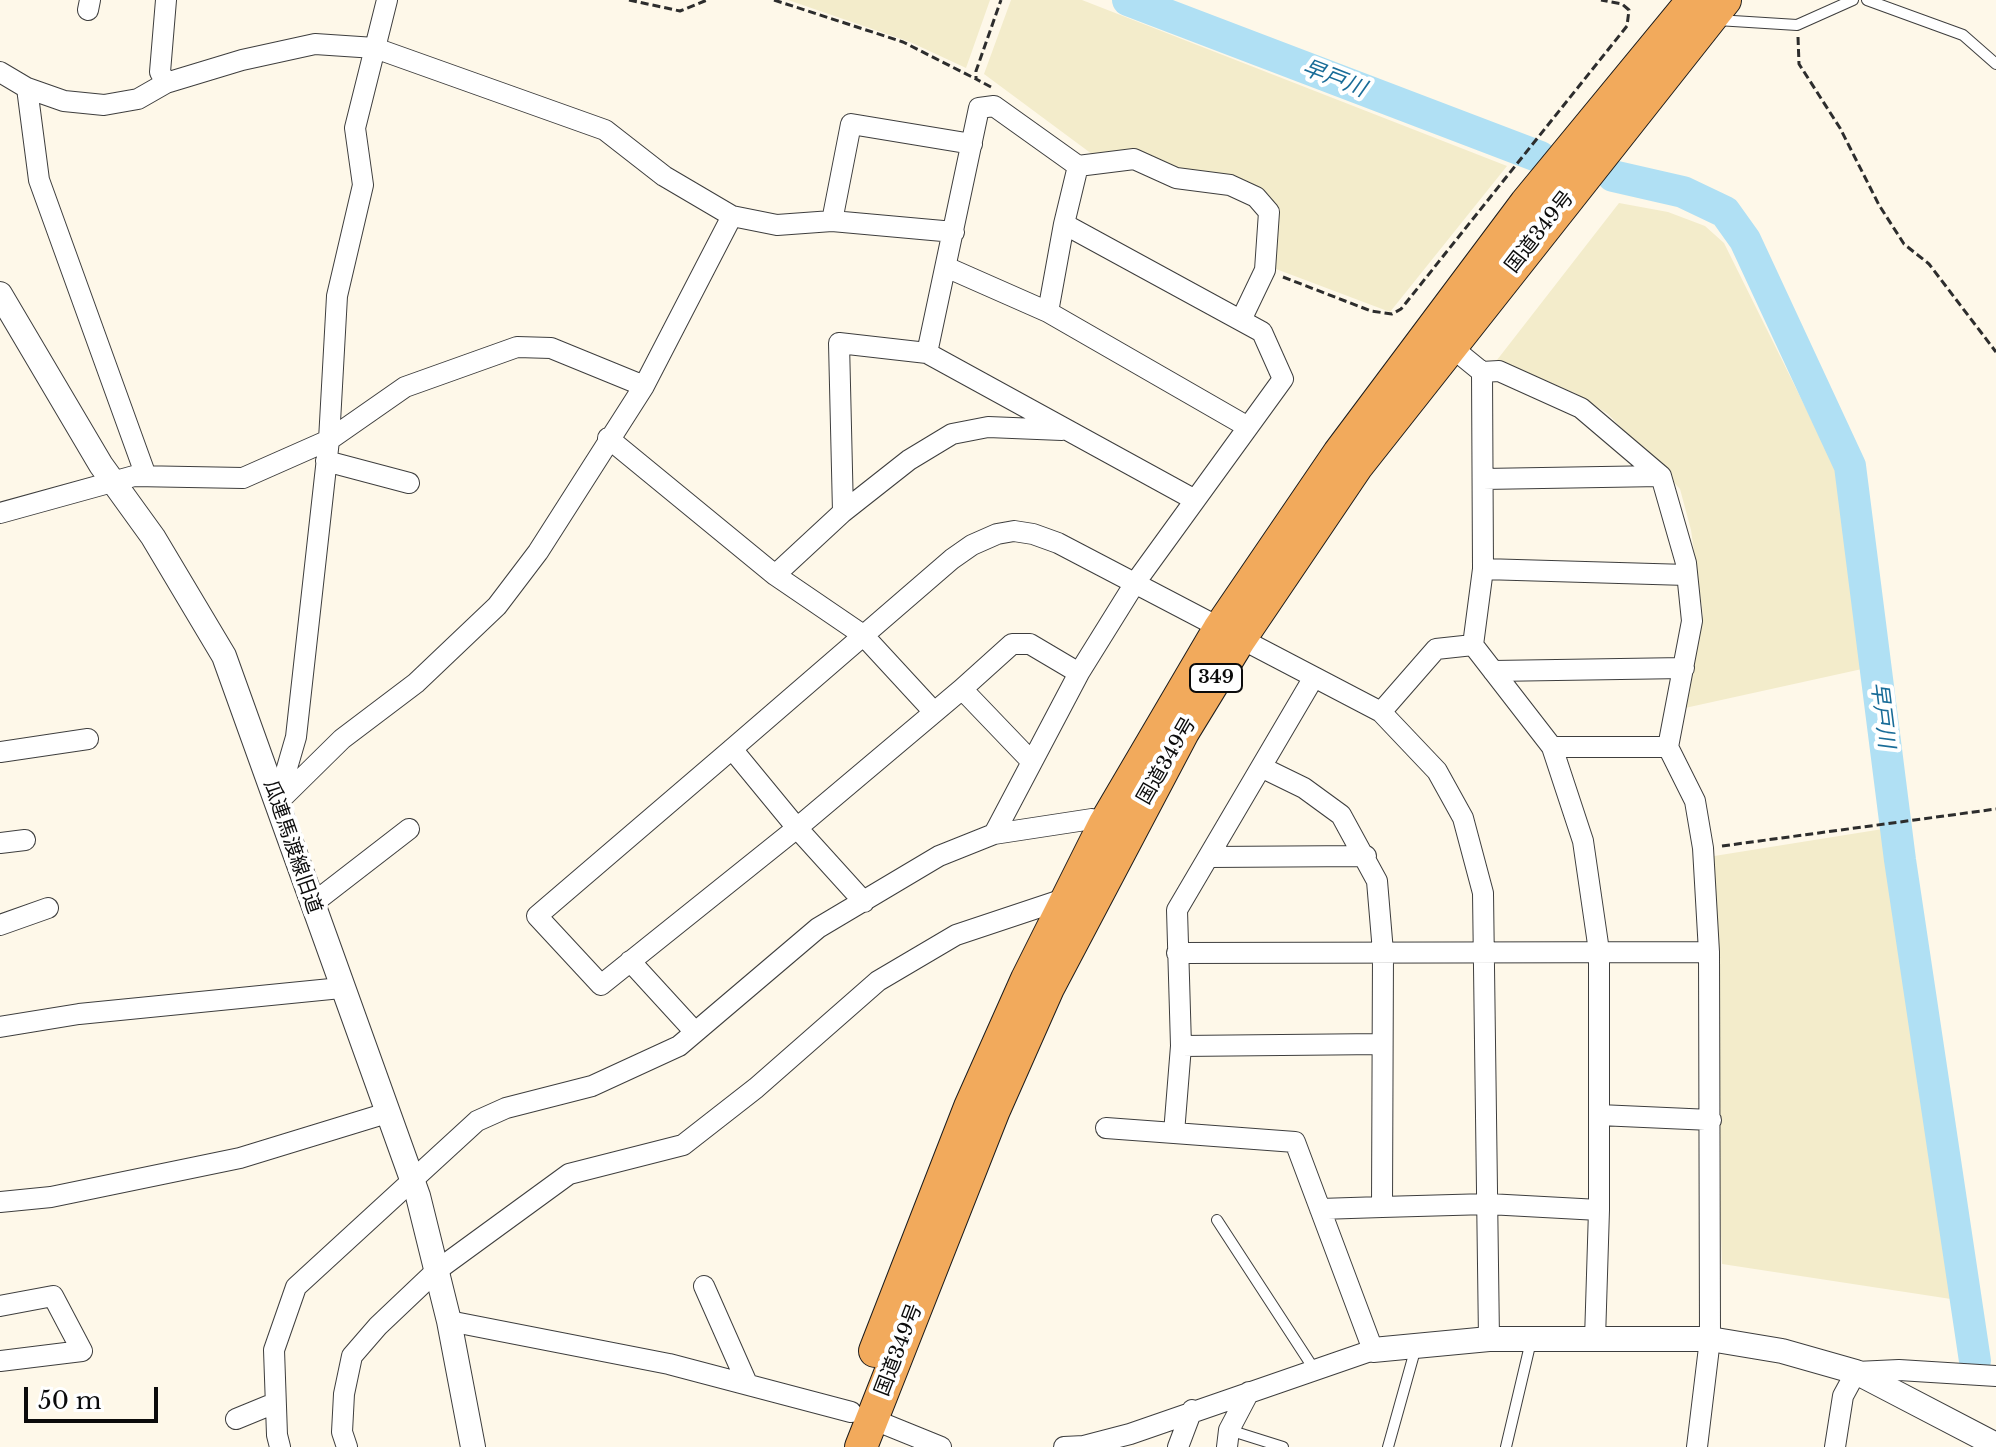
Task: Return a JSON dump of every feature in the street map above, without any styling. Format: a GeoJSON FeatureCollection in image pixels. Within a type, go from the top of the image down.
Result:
{"type":"FeatureCollection","features":[{"type":"Feature","properties":{"kind":"highway","name":"国道349号"},"geometry":{"type":"LineString","coordinates":[[838,1447],[862,1426],[1048,988],[1229,634],[1709,7]]}},
{"type":"Feature","properties":{"kind":"highway","name":"国道349号"},"geometry":{"type":"LineString","coordinates":[[862,1426],[970,1107],[1105,823],[1229,634],[1339,453],[1526,203],[1709,7]]}},
{"type":"Feature","properties":{"kind":"street"},"geometry":{"type":"LineString","coordinates":[[166,0],[160,72],[166,83]]}},
{"type":"Feature","properties":{"kind":"street"},"geometry":{"type":"LineString","coordinates":[[277,803],[296,737],[329,440],[337,296],[363,185],[355,128],[387,0]]}},
{"type":"Feature","properties":{"kind":"street"},"geometry":{"type":"LineString","coordinates":[[0,72],[27,88],[64,101],[104,105],[138,99],[166,83],[315,44],[375,48],[605,130],[664,176],[732,216],[777,225],[832,221],[954,232]]}},
{"type":"Feature","properties":{"kind":"street"},"geometry":{"type":"LineString","coordinates":[[27,88],[39,180],[146,476]]}},
{"type":"Feature","properties":{"kind":"street"},"geometry":{"type":"LineString","coordinates":[[927,353],[979,108],[994,106],[1078,166],[1134,159],[1176,178],[1230,185],[1256,197],[1269,212],[1265,270],[1242,318]]}},
{"type":"Feature","properties":{"kind":"street"},"geometry":{"type":"LineString","coordinates":[[832,221],[851,124],[972,144]]}},
{"type":"Feature","properties":{"kind":"street"},"geometry":{"type":"LineString","coordinates":[[1048,312],[1078,166]]}},
{"type":"Feature","properties":{"kind":"street"},"geometry":{"type":"LineString","coordinates":[[277,803],[342,739],[416,683],[497,606],[538,552],[644,386],[732,216]]}},
{"type":"Feature","properties":{"kind":"street"},"geometry":{"type":"LineString","coordinates":[[994,834],[1079,673],[1135,583],[1283,379],[1262,332],[1242,318],[1064,224]]}},
{"type":"Feature","properties":{"kind":"street"},"geometry":{"type":"LineString","coordinates":[[946,267],[1048,312],[1248,427]]}},
{"type":"Feature","properties":{"kind":"street","name":"瓜連馬渡線旧道"},"geometry":{"type":"LineString","coordinates":[[0,294],[111,480],[153,537],[224,656],[413,1183],[449,1321],[473,1447]]}},
{"type":"Feature","properties":{"kind":"street"},"geometry":{"type":"LineString","coordinates":[[843,512],[839,343],[927,353],[1195,500]]}},
{"type":"Feature","properties":{"kind":"street"},"geometry":{"type":"LineString","coordinates":[[1450,346],[1482,372],[1499,371],[1581,408],[1661,476],[1687,575],[1692,621],[1668,747],[1695,801],[1703,848],[1709,952],[1710,1339],[1697,1447]]}},
{"type":"Feature","properties":{"kind":"street"},"geometry":{"type":"LineString","coordinates":[[0,513],[111,480],[146,476],[243,478],[329,440],[405,387],[517,347],[551,348],[644,386]]}},
{"type":"Feature","properties":{"kind":"street"},"geometry":{"type":"LineString","coordinates":[[1482,372],[1483,569],[1473,645],[1552,747],[1583,841],[1599,951],[1599,1210],[1595,1339]]}},
{"type":"Feature","properties":{"kind":"street"},"geometry":{"type":"LineString","coordinates":[[988,427],[995,391]]}},
{"type":"Feature","properties":{"kind":"street"},"geometry":{"type":"LineString","coordinates":[[775,575],[843,512],[909,460],[952,434],[988,427],[1067,430]]}},
{"type":"Feature","properties":{"kind":"street"},"geometry":{"type":"LineString","coordinates":[[608,438],[775,575],[863,635],[934,712]]}},
{"type":"Feature","properties":{"kind":"street"},"geometry":{"type":"LineString","coordinates":[[326,461],[409,483]]}},
{"type":"Feature","properties":{"kind":"street"},"geometry":{"type":"LineString","coordinates":[[1483,479],[1661,476]]}},
{"type":"Feature","properties":{"kind":"street"},"geometry":{"type":"LineString","coordinates":[[1079,673],[1030,644],[1012,644],[797,828],[601,985],[537,916],[952,559],[997,534],[1014,531],[1033,534],[1135,583],[1381,712],[1437,771],[1463,818],[1483,893],[1489,1339]]}},
{"type":"Feature","properties":{"kind":"street"},"geometry":{"type":"LineString","coordinates":[[1483,569],[1687,575]]}},
{"type":"Feature","properties":{"kind":"street"},"geometry":{"type":"LineString","coordinates":[[1381,712],[1436,649],[1473,645]]}},
{"type":"Feature","properties":{"kind":"street"},"geometry":{"type":"LineString","coordinates":[[1493,671],[1684,668]]}},
{"type":"Feature","properties":{"kind":"street"},"geometry":{"type":"LineString","coordinates":[[1174,1133],[1181,1046],[1177,910],[1314,677]]}},
{"type":"Feature","properties":{"kind":"street"},"geometry":{"type":"LineString","coordinates":[[962,689],[1032,762]]}},
{"type":"Feature","properties":{"kind":"street"},"geometry":{"type":"LineString","coordinates":[[0,752],[88,739]]}},
{"type":"Feature","properties":{"kind":"street"},"geometry":{"type":"LineString","coordinates":[[1552,747],[1668,747]]}},
{"type":"Feature","properties":{"kind":"street"},"geometry":{"type":"LineString","coordinates":[[732,749],[864,902]]}},
{"type":"Feature","properties":{"kind":"street"},"geometry":{"type":"LineString","coordinates":[[1263,768],[1304,788],[1341,815],[1377,881],[1383,952],[1382,1207]]}},
{"type":"Feature","properties":{"kind":"street"},"geometry":{"type":"LineString","coordinates":[[280,1447],[274,1350],[296,1287],[413,1183],[477,1121],[506,1108],[592,1086],[679,1046],[818,928],[939,856],[994,834],[1092,819],[1105,823]]}},
{"type":"Feature","properties":{"kind":"street"},"geometry":{"type":"LineString","coordinates":[[312,904],[409,829]]}},
{"type":"Feature","properties":{"kind":"street"},"geometry":{"type":"LineString","coordinates":[[0,843],[25,840]]}},
{"type":"Feature","properties":{"kind":"street"},"geometry":{"type":"LineString","coordinates":[[1209,857],[1366,856]]}},
{"type":"Feature","properties":{"kind":"street"},"geometry":{"type":"LineString","coordinates":[[347,1447],[342,1432],[344,1394],[352,1356],[378,1326],[436,1271],[569,1174],[683,1145],[756,1088],[878,981],[956,935],[1067,898]]}},
{"type":"Feature","properties":{"kind":"street"},"geometry":{"type":"LineString","coordinates":[[0,925],[48,908]]}},
{"type":"Feature","properties":{"kind":"street"},"geometry":{"type":"LineString","coordinates":[[1177,953],[1709,952]]}},
{"type":"Feature","properties":{"kind":"street"},"geometry":{"type":"LineString","coordinates":[[630,961],[695,1032]]}},
{"type":"Feature","properties":{"kind":"street"},"geometry":{"type":"LineString","coordinates":[[0,1027],[79,1014],[341,988]]}},
{"type":"Feature","properties":{"kind":"street"},"geometry":{"type":"LineString","coordinates":[[1181,1046],[1382,1044]]}},
{"type":"Feature","properties":{"kind":"street"},"geometry":{"type":"LineString","coordinates":[[0,1202],[51,1197],[240,1158],[387,1113]]}},
{"type":"Feature","properties":{"kind":"street"},"geometry":{"type":"LineString","coordinates":[[1599,1115],[1711,1120]]}},
{"type":"Feature","properties":{"kind":"street"},"geometry":{"type":"LineString","coordinates":[[1106,1128],[1295,1142],[1373,1350]]}},
{"type":"Feature","properties":{"kind":"street"},"geometry":{"type":"LineString","coordinates":[[1320,1209],[1488,1204],[1599,1210]]}},
{"type":"Feature","properties":{"kind":"street"},"geometry":{"type":"LineString","coordinates":[[704,1286],[746,1381]]}},
{"type":"Feature","properties":{"kind":"street"},"geometry":{"type":"LineString","coordinates":[[0,1306],[53,1296],[82,1351],[0,1361]]}},
{"type":"Feature","properties":{"kind":"street"},"geometry":{"type":"LineString","coordinates":[[449,1321],[746,1381],[862,1426],[941,1447]]}},
{"type":"Feature","properties":{"kind":"street"},"geometry":{"type":"LineString","coordinates":[[1064,1447],[1084,1446],[1130,1434],[1192,1410],[1373,1350],[1489,1339],[1710,1339],[1782,1351],[1856,1372],[1996,1445]]}},
{"type":"Feature","properties":{"kind":"street"},"geometry":{"type":"LineString","coordinates":[[1856,1372],[1899,1370],[1996,1376]]}},
{"type":"Feature","properties":{"kind":"street"},"geometry":{"type":"LineString","coordinates":[[1835,1447],[1843,1396],[1856,1372]]}},
{"type":"Feature","properties":{"kind":"street"},"geometry":{"type":"LineString","coordinates":[[1228,1439],[1249,1392]]}},
{"type":"Feature","properties":{"kind":"street"},"geometry":{"type":"LineString","coordinates":[[236,1419],[275,1403]]}},
{"type":"Feature","properties":{"kind":"street"},"geometry":{"type":"LineString","coordinates":[[1178,1447],[1192,1410]]}},
{"type":"Feature","properties":{"kind":"lane"},"geometry":{"type":"LineString","coordinates":[[1709,7],[1797,25],[1853,0]]}},
{"type":"Feature","properties":{"kind":"lane"},"geometry":{"type":"LineString","coordinates":[[1867,0],[1963,35],[1996,64]]}},
{"type":"Feature","properties":{"kind":"lane"},"geometry":{"type":"LineString","coordinates":[[1217,1220],[1314,1369]]}},
{"type":"Feature","properties":{"kind":"lane"},"geometry":{"type":"LineString","coordinates":[[1506,1447],[1532,1339]]}},
{"type":"Feature","properties":{"kind":"lane"},"geometry":{"type":"LineString","coordinates":[[1388,1447],[1417,1345]]}},
{"type":"Feature","properties":{"kind":"lane"},"geometry":{"type":"LineString","coordinates":[[1228,1439],[1283,1447]]}},
{"type":"Feature","properties":{"kind":"path"},"geometry":{"type":"LineString","coordinates":[[629,0],[680,11],[707,0]]}},
{"type":"Feature","properties":{"kind":"path"},"geometry":{"type":"LineString","coordinates":[[774,0],[903,42],[998,90]]}},
{"type":"Feature","properties":{"kind":"path"},"geometry":{"type":"LineString","coordinates":[[976,79],[1001,0]]}},
{"type":"Feature","properties":{"kind":"path"},"geometry":{"type":"LineString","coordinates":[[1265,270],[1371,311],[1392,314],[1401,309],[1627,26],[1629,10],[1622,4],[1601,0]]}},
{"type":"Feature","properties":{"kind":"path"},"geometry":{"type":"LineString","coordinates":[[1797,25],[1799,64],[1840,128],[1879,205],[1904,244],[1929,264],[1996,352]]}},
{"type":"Feature","properties":{"kind":"path"},"geometry":{"type":"LineString","coordinates":[[1703,848],[1996,809]]}},
{"type":"Feature","properties":{"kind":"shaded area"},"geometry":{"type":"Polygon","coordinates":[[[788,0],[990,0],[966,68],[910,42],[788,0]]]}},
{"type":"Feature","properties":{"kind":"shaded area"},"geometry":{"type":"Polygon","coordinates":[[[1011,0],[1082,0],[1507,166],[1390,312],[1276,269],[1275,212],[1258,191],[1100,160],[984,74],[1011,0]]]}},
{"type":"Feature","properties":{"kind":"shaded area"},"geometry":{"type":"Polygon","coordinates":[[[1619,203],[1668,212],[1705,226],[1724,243],[1839,475],[1862,669],[1685,708],[1703,615],[1691,530],[1680,489],[1608,414],[1575,393],[1497,360],[1619,203]]]}},
{"type":"Feature","properties":{"kind":"shaded area"},"geometry":{"type":"Polygon","coordinates":[[[1889,828],[1947,1227],[1951,1299],[1722,1264],[1708,857],[1889,828]]]}},
{"type":"Feature","properties":{"kind":"waterway","name":"早戸川"},"geometry":{"type":"LineString","coordinates":[[1128,0],[1540,157]]}},
{"type":"Feature","properties":{"kind":"waterway","name":"早戸川"},"geometry":{"type":"LineString","coordinates":[[1613,176],[1683,192],[1725,212],[1745,240],[1850,466],[1900,860],[1975,1361]]}}]}
